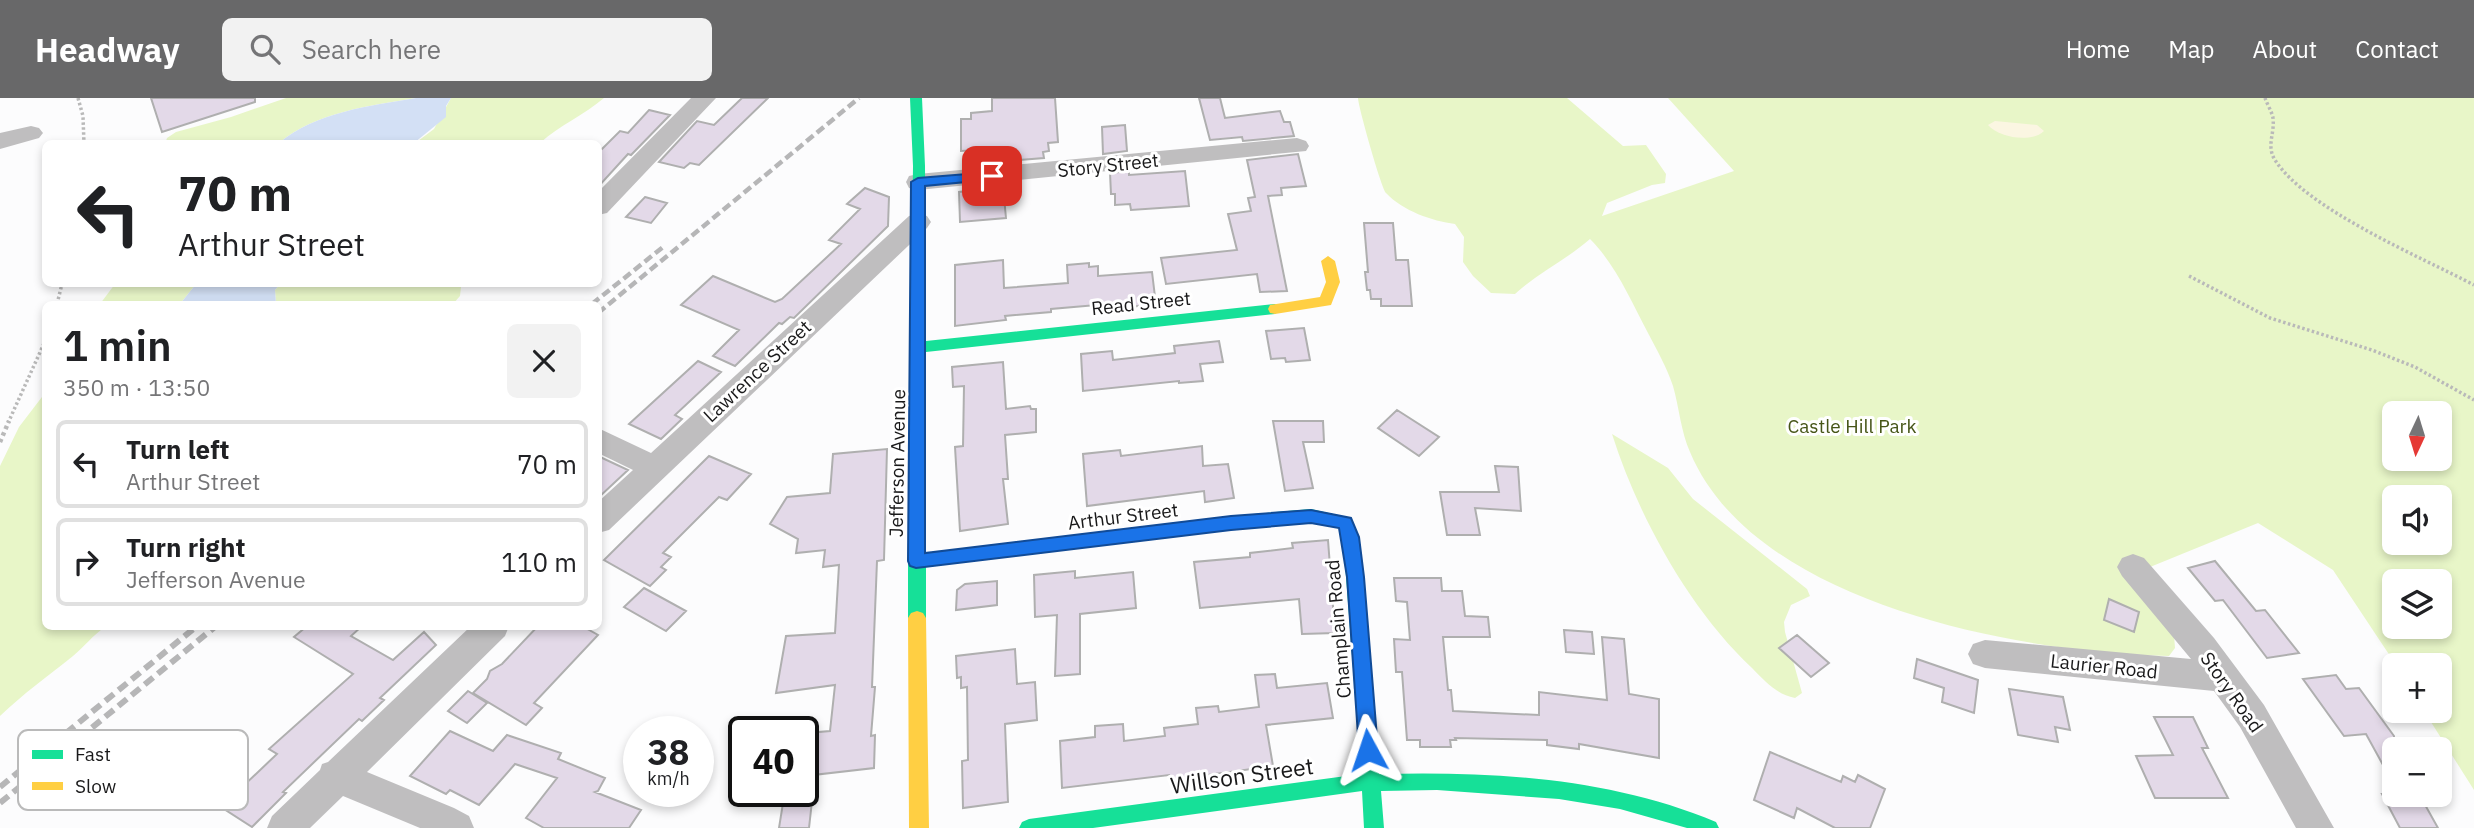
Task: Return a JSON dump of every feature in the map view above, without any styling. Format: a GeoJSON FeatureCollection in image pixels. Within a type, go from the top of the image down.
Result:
{"type":"FeatureCollection","features":[{"type":"Feature","properties":{"kind":"street"},"geometry":{"type":"LineString","coordinates":[[602,203],[704,98]]}},
{"type":"Feature","properties":{"kind":"street","name":"Jefferson Avenue"},"geometry":{"type":"LineString","coordinates":[[916,98],[919,347],[915,691],[919,828]]}},
{"type":"Feature","properties":{"kind":"street"},"geometry":{"type":"LineString","coordinates":[[0,141],[31,132]]}},
{"type":"Feature","properties":{"kind":"street","name":"Story Street"},"geometry":{"type":"LineString","coordinates":[[918,182],[1297,146]]}},
{"type":"Feature","properties":{"kind":"street","name":"Lawrence Street"},"geometry":{"type":"LineString","coordinates":[[602,518],[918,222]]}},
{"type":"Feature","properties":{"kind":"street","name":"Read Street"},"geometry":{"type":"LineString","coordinates":[[919,347],[1314,304],[1326,301],[1333,282],[1328,261]]}},
{"type":"Feature","properties":{"kind":"street"},"geometry":{"type":"LineString","coordinates":[[602,441],[654,468]]}},
{"type":"Feature","properties":{"kind":"street","name":"Arthur Street"},"geometry":{"type":"LineString","coordinates":[[916,561],[1231,523],[1311,516],[1334,519]]}},
{"type":"Feature","properties":{"kind":"street","name":"Champlain Road"},"geometry":{"type":"LineString","coordinates":[[1334,519],[1345,523],[1350,537],[1374,828]]}},
{"type":"Feature","properties":{"kind":"street","name":"Story Road"},"geometry":{"type":"LineString","coordinates":[[2133,567],[2224,677],[2252,716],[2316,828]]}},
{"type":"Feature","properties":{"kind":"street"},"geometry":{"type":"LineString","coordinates":[[285,828],[335,776],[489,630]]}},
{"type":"Feature","properties":{"kind":"street","name":"Laurier Road"},"geometry":{"type":"LineString","coordinates":[[1985,654],[2224,677]]}},
{"type":"Feature","properties":{"kind":"street"},"geometry":{"type":"LineString","coordinates":[[335,776],[384,798],[427,811],[456,828]]}},
{"type":"Feature","properties":{"kind":"street","name":"Willson Street"},"geometry":{"type":"LineString","coordinates":[[1029,828],[1348,783],[1437,781],[1559,790],[1620,800],[1683,817],[1709,828]]}},
{"type":"Feature","properties":{"kind":"path"},"geometry":{"type":"LineString","coordinates":[[78,98],[83,116],[84,140]]}},
{"type":"Feature","properties":{"kind":"path"},"geometry":{"type":"LineString","coordinates":[[2265,98],[2273,118],[2270,146],[2275,160],[2309,195],[2339,215],[2474,285]]}},
{"type":"Feature","properties":{"kind":"path"},"geometry":{"type":"LineString","coordinates":[[2189,276],[2270,318],[2372,350],[2415,367],[2474,400]]}},
{"type":"Feature","properties":{"kind":"path"},"geometry":{"type":"LineString","coordinates":[[0,442],[42,348]]}},
{"type":"Feature","properties":{"kind":"green space"},"geometry":{"type":"Polygon","coordinates":[[[286,98],[416,98],[326,117],[283,140],[166,140],[176,132],[286,98]]]}},
{"type":"Feature","properties":{"kind":"green space"},"geometry":{"type":"Polygon","coordinates":[[[451,98],[604,98],[544,140],[419,140],[434,129],[451,98]]]}},
{"type":"Feature","properties":{"kind":"green space","name":"Castle Hill Park"},"geometry":{"type":"Polygon","coordinates":[[[1358,98],[1567,98],[1623,146],[1646,145],[1666,174],[1665,183],[1652,185],[1607,203],[1602,216],[1734,171],[1668,98],[2474,98],[2474,790],[2452,755],[2452,737],[2440,737],[2432,723],[2452,723],[2452,653],[2388,653],[2333,570],[2258,523],[2128,576],[2174,635],[2175,648],[2169,656],[2109,653],[2041,644],[1969,630],[1898,610],[1831,583],[1771,548],[1723,505],[1690,452],[1665,366],[1615,272],[1590,239],[1515,294],[1491,293],[1463,262],[1464,237],[1455,224],[1418,214],[1393,199],[1383,188],[1358,98]]]}},
{"type":"Feature","properties":{"kind":"green space"},"geometry":{"type":"Polygon","coordinates":[[[113,287],[194,287],[182,301],[102,301],[113,287]]]}},
{"type":"Feature","properties":{"kind":"green space"},"geometry":{"type":"Polygon","coordinates":[[[278,287],[461,287],[460,296],[456,301],[276,301],[275,290],[278,287]]]}},
{"type":"Feature","properties":{"kind":"green space"},"geometry":{"type":"Polygon","coordinates":[[[42,397],[42,630],[101,630],[0,716],[0,466],[19,427],[42,397]]]}},
{"type":"Feature","properties":{"kind":"green space"},"geometry":{"type":"Polygon","coordinates":[[[1612,434],[1668,468],[1693,499],[1807,589],[1810,596],[1791,605],[1784,622],[1802,693],[1795,698],[1777,690],[1762,678],[1729,644],[1687,590],[1651,529],[1612,434]]]}},
{"type":"Feature","properties":{"kind":"sand"},"geometry":{"type":"Polygon","coordinates":[[[1995,121],[2037,125],[2044,131],[2032,137],[2007,136],[1988,125],[1995,121]]]}},
{"type":"Feature","properties":{"kind":"water"},"geometry":{"type":"Polygon","coordinates":[[[416,98],[451,98],[446,106],[446,117],[418,140],[283,140],[326,117],[416,98]]]}},
{"type":"Feature","properties":{"kind":"water"},"geometry":{"type":"Polygon","coordinates":[[[194,287],[278,287],[275,290],[276,301],[182,301],[194,287]]]}},
{"type":"Feature","properties":{"kind":"building"},"geometry":{"type":"Polygon","coordinates":[[[151,98],[255,98],[255,102],[162,132],[151,98]]]}},
{"type":"Feature","properties":{"kind":"building"},"geometry":{"type":"Polygon","coordinates":[[[742,98],[768,98],[699,165],[690,163],[684,168],[659,162],[697,121],[714,125],[742,98]]]}},
{"type":"Feature","properties":{"kind":"building"},"geometry":{"type":"Polygon","coordinates":[[[992,98],[1055,98],[1058,142],[1048,143],[1049,151],[1043,152],[1044,158],[994,162],[994,149],[961,151],[961,119],[971,119],[971,113],[992,111],[992,98]]]}},
{"type":"Feature","properties":{"kind":"building"},"geometry":{"type":"Polygon","coordinates":[[[1199,98],[1220,98],[1225,118],[1280,111],[1284,122],[1290,122],[1294,136],[1243,141],[1242,137],[1210,140],[1199,98]]]}},
{"type":"Feature","properties":{"kind":"building"},"geometry":{"type":"Polygon","coordinates":[[[649,110],[670,115],[602,183],[602,149],[620,131],[628,133],[649,110]]]}},
{"type":"Feature","properties":{"kind":"building"},"geometry":{"type":"Polygon","coordinates":[[[1125,125],[1127,151],[1103,154],[1102,127],[1125,125]]]}},
{"type":"Feature","properties":{"kind":"building"},"geometry":{"type":"Polygon","coordinates":[[[1298,154],[1306,186],[1281,188],[1282,195],[1268,196],[1287,291],[1260,292],[1257,274],[1166,284],[1161,258],[1237,250],[1228,214],[1251,211],[1248,198],[1255,197],[1247,160],[1298,154]]]}},
{"type":"Feature","properties":{"kind":"building"},"geometry":{"type":"Polygon","coordinates":[[[1129,171],[1129,175],[1185,171],[1189,206],[1131,210],[1130,204],[1115,205],[1115,194],[1111,194],[1110,173],[1129,171]]]}},
{"type":"Feature","properties":{"kind":"building"},"geometry":{"type":"Polygon","coordinates":[[[1003,187],[1006,218],[960,222],[959,192],[1003,187]]]}},
{"type":"Feature","properties":{"kind":"building"},"geometry":{"type":"Polygon","coordinates":[[[865,188],[889,197],[888,226],[794,318],[790,317],[782,324],[779,323],[735,366],[713,356],[739,330],[681,305],[713,276],[775,302],[782,299],[841,244],[829,240],[860,209],[847,204],[865,188]]]}},
{"type":"Feature","properties":{"kind":"building"},"geometry":{"type":"Polygon","coordinates":[[[645,197],[667,203],[651,223],[626,217],[645,197]]]}},
{"type":"Feature","properties":{"kind":"building"},"geometry":{"type":"Polygon","coordinates":[[[1364,223],[1393,223],[1396,260],[1408,260],[1412,306],[1381,306],[1381,299],[1371,299],[1365,272],[1368,272],[1364,223]]]}},
{"type":"Feature","properties":{"kind":"building"},"geometry":{"type":"Polygon","coordinates":[[[1003,260],[1004,288],[1068,283],[1067,265],[1089,263],[1089,267],[1098,266],[1098,276],[1152,272],[1156,305],[1109,308],[1108,304],[1051,309],[1051,312],[1005,316],[1006,320],[955,326],[955,265],[1003,260]]]}},
{"type":"Feature","properties":{"kind":"building"},"geometry":{"type":"Polygon","coordinates":[[[1304,328],[1310,360],[1286,362],[1285,358],[1271,359],[1266,331],[1304,328]]]}},
{"type":"Feature","properties":{"kind":"building"},"geometry":{"type":"Polygon","coordinates":[[[1219,341],[1223,362],[1200,364],[1203,381],[1083,391],[1081,354],[1112,351],[1113,360],[1175,353],[1174,346],[1219,341]]]}},
{"type":"Feature","properties":{"kind":"building"},"geometry":{"type":"Polygon","coordinates":[[[698,361],[721,372],[675,415],[682,419],[661,439],[629,424],[698,361]]]}},
{"type":"Feature","properties":{"kind":"building"},"geometry":{"type":"Polygon","coordinates":[[[1003,362],[1006,409],[1030,406],[1031,409],[1036,409],[1036,432],[1005,435],[1008,479],[1003,479],[1008,524],[960,531],[955,447],[963,446],[964,386],[953,387],[952,367],[1003,362]]]}},
{"type":"Feature","properties":{"kind":"building"},"geometry":{"type":"Polygon","coordinates":[[[1397,410],[1439,437],[1419,456],[1378,428],[1397,410]]]}},
{"type":"Feature","properties":{"kind":"building"},"geometry":{"type":"Polygon","coordinates":[[[1273,421],[1323,421],[1324,442],[1303,442],[1313,488],[1285,491],[1273,421]]]}},
{"type":"Feature","properties":{"kind":"building"},"geometry":{"type":"Polygon","coordinates":[[[1202,446],[1203,466],[1228,464],[1234,498],[1205,502],[1204,491],[1087,506],[1083,454],[1120,450],[1121,456],[1202,446]]]}},
{"type":"Feature","properties":{"kind":"building"},"geometry":{"type":"Polygon","coordinates":[[[887,449],[884,560],[877,561],[872,687],[875,687],[871,736],[875,735],[874,768],[819,774],[819,732],[830,731],[835,685],[776,693],[786,636],[835,633],[839,565],[823,567],[825,550],[796,553],[798,539],[770,524],[787,497],[830,493],[833,454],[887,449]]]}},
{"type":"Feature","properties":{"kind":"building"},"geometry":{"type":"Polygon","coordinates":[[[709,456],[751,474],[727,500],[719,497],[663,553],[671,557],[661,567],[666,570],[650,586],[604,560],[709,456]]]}},
{"type":"Feature","properties":{"kind":"building"},"geometry":{"type":"Polygon","coordinates":[[[602,458],[628,470],[602,494],[602,458]]]}},
{"type":"Feature","properties":{"kind":"building"},"geometry":{"type":"Polygon","coordinates":[[[1495,466],[1518,467],[1521,511],[1475,508],[1480,535],[1447,535],[1440,492],[1499,492],[1495,466]]]}},
{"type":"Feature","properties":{"kind":"building"},"geometry":{"type":"Polygon","coordinates":[[[1328,540],[1335,633],[1302,634],[1299,599],[1200,608],[1194,562],[1250,557],[1250,553],[1293,548],[1292,543],[1328,540]]]}},
{"type":"Feature","properties":{"kind":"building"},"geometry":{"type":"Polygon","coordinates":[[[2215,561],[2256,611],[2265,610],[2299,653],[2267,658],[2223,600],[2215,601],[2188,568],[2215,561]]]}},
{"type":"Feature","properties":{"kind":"building"},"geometry":{"type":"Polygon","coordinates":[[[1075,571],[1075,578],[1133,572],[1136,608],[1080,614],[1080,674],[1055,676],[1057,615],[1035,617],[1034,575],[1075,571]]]}},
{"type":"Feature","properties":{"kind":"building"},"geometry":{"type":"Polygon","coordinates":[[[1394,578],[1441,578],[1442,591],[1462,591],[1465,616],[1488,617],[1490,637],[1443,637],[1448,690],[1451,690],[1453,711],[1539,715],[1539,692],[1607,700],[1602,637],[1624,639],[1629,694],[1659,699],[1659,758],[1579,744],[1579,749],[1547,745],[1547,740],[1455,738],[1456,740],[1450,740],[1451,747],[1420,747],[1420,740],[1407,740],[1402,672],[1396,672],[1394,639],[1410,640],[1407,602],[1396,601],[1394,578]]]}},
{"type":"Feature","properties":{"kind":"building"},"geometry":{"type":"Polygon","coordinates":[[[997,581],[997,605],[956,610],[957,590],[965,584],[997,581]]]}},
{"type":"Feature","properties":{"kind":"building"},"geometry":{"type":"Polygon","coordinates":[[[644,588],[686,611],[666,631],[624,607],[644,588]]]}},
{"type":"Feature","properties":{"kind":"building"},"geometry":{"type":"Polygon","coordinates":[[[2109,599],[2139,612],[2134,632],[2104,620],[2109,599]]]}},
{"type":"Feature","properties":{"kind":"building"},"geometry":{"type":"Polygon","coordinates":[[[302,630],[358,630],[351,636],[393,660],[424,632],[436,645],[380,698],[384,700],[362,721],[359,719],[283,792],[286,793],[252,827],[226,810],[248,810],[248,781],[277,754],[269,749],[353,674],[294,637],[302,630]]]}},
{"type":"Feature","properties":{"kind":"building"},"geometry":{"type":"Polygon","coordinates":[[[534,630],[589,630],[598,635],[534,703],[542,708],[526,725],[473,693],[487,679],[490,671],[502,664],[534,630]]]}},
{"type":"Feature","properties":{"kind":"building"},"geometry":{"type":"Polygon","coordinates":[[[1564,630],[1592,632],[1594,654],[1566,652],[1564,630]]]}},
{"type":"Feature","properties":{"kind":"building"},"geometry":{"type":"Polygon","coordinates":[[[1797,635],[1829,663],[1811,677],[1779,648],[1797,635]]]}},
{"type":"Feature","properties":{"kind":"building"},"geometry":{"type":"Polygon","coordinates":[[[1015,649],[1017,684],[1035,682],[1037,720],[1005,724],[1008,802],[963,808],[962,761],[968,760],[967,687],[961,688],[961,677],[957,678],[956,656],[1015,649]]]}},
{"type":"Feature","properties":{"kind":"building"},"geometry":{"type":"Polygon","coordinates":[[[1917,659],[1978,680],[1974,713],[1942,702],[1944,688],[1914,678],[1917,659]]]}},
{"type":"Feature","properties":{"kind":"building"},"geometry":{"type":"Polygon","coordinates":[[[1275,674],[1277,688],[1327,683],[1333,718],[1266,725],[1273,766],[1170,780],[1169,775],[1062,788],[1060,741],[1095,737],[1095,726],[1123,724],[1124,741],[1165,736],[1164,728],[1198,724],[1196,708],[1218,706],[1219,712],[1259,707],[1255,675],[1275,674]]]}},
{"type":"Feature","properties":{"kind":"building"},"geometry":{"type":"Polygon","coordinates":[[[2336,675],[2346,689],[2359,688],[2394,736],[2382,737],[2382,763],[2366,734],[2344,736],[2303,679],[2336,675]]]}},
{"type":"Feature","properties":{"kind":"building"},"geometry":{"type":"Polygon","coordinates":[[[2009,689],[2063,697],[2070,730],[2055,727],[2058,742],[2018,735],[2009,689]]]}},
{"type":"Feature","properties":{"kind":"building"},"geometry":{"type":"Polygon","coordinates":[[[468,691],[487,703],[467,723],[448,711],[468,691]]]}},
{"type":"Feature","properties":{"kind":"building"},"geometry":{"type":"Polygon","coordinates":[[[2154,717],[2193,717],[2208,748],[2202,748],[2228,798],[2155,798],[2136,756],[2173,755],[2154,717]]]}},
{"type":"Feature","properties":{"kind":"building"},"geometry":{"type":"Polygon","coordinates":[[[450,731],[493,751],[507,735],[561,753],[558,759],[605,778],[595,792],[623,803],[623,807],[641,810],[629,828],[544,828],[526,818],[557,778],[515,764],[479,805],[450,790],[446,794],[410,776],[450,731]]]}},
{"type":"Feature","properties":{"kind":"building"},"geometry":{"type":"Polygon","coordinates":[[[1770,752],[1841,782],[1843,776],[1855,782],[1858,775],[1885,789],[1870,828],[1835,828],[1797,808],[1794,818],[1754,800],[1770,752]]]}},
{"type":"Feature","properties":{"kind":"building"},"geometry":{"type":"Polygon","coordinates":[[[782,807],[811,807],[809,828],[779,828],[782,807]]]}},
{"type":"Feature","properties":{"kind":"building"},"geometry":{"type":"Polygon","coordinates":[[[2389,807],[2426,807],[2438,828],[2400,828],[2389,807]]]}},
{"type":"Feature","properties":{"kind":"railway"},"geometry":{"type":"LineString","coordinates":[[602,310],[859,98]]}},
{"type":"Feature","properties":{"kind":"railway"},"geometry":{"type":"LineString","coordinates":[[596,301],[663,247]]}},
{"type":"Feature","properties":{"kind":"railway"},"geometry":{"type":"LineString","coordinates":[[70,730],[192,630]]}},
{"type":"Feature","properties":{"kind":"railway"},"geometry":{"type":"LineString","coordinates":[[89,730],[211,630]]}},
{"type":"Feature","properties":{"kind":"railway"},"geometry":{"type":"LineString","coordinates":[[0,787],[18,772]]}},
{"type":"Feature","properties":{"kind":"railway"},"geometry":{"type":"LineString","coordinates":[[0,803],[18,788]]}},
{"type":"Feature","properties":{"kind":"traffic: fast"},"geometry":{"type":"LineString","coordinates":[[916,98],[919,166],[917,618]]}},
{"type":"Feature","properties":{"kind":"traffic: fast"},"geometry":{"type":"LineString","coordinates":[[919,347],[1275,309]]}},
{"type":"Feature","properties":{"kind":"traffic: fast"},"geometry":{"type":"LineString","coordinates":[[916,561],[1231,523],[1311,516],[1345,523],[1351,537],[1356,577],[1374,828]]}},
{"type":"Feature","properties":{"kind":"traffic: fast"},"geometry":{"type":"LineString","coordinates":[[1029,828],[1348,783],[1437,781],[1559,790],[1620,800],[1683,817],[1709,828]]}},
{"type":"Feature","properties":{"kind":"traffic: slow"},"geometry":{"type":"LineString","coordinates":[[1275,309],[1326,301],[1333,282],[1328,261]]}},
{"type":"Feature","properties":{"kind":"traffic: slow"},"geometry":{"type":"LineString","coordinates":[[917,618],[919,828]]}},
{"type":"Feature","properties":{"kind":"route"},"geometry":{"type":"LineString","coordinates":[[992,176],[918,182],[919,457],[916,561],[1231,523],[1311,516],[1345,523],[1350,537],[1356,577],[1368,750]]}}]}
